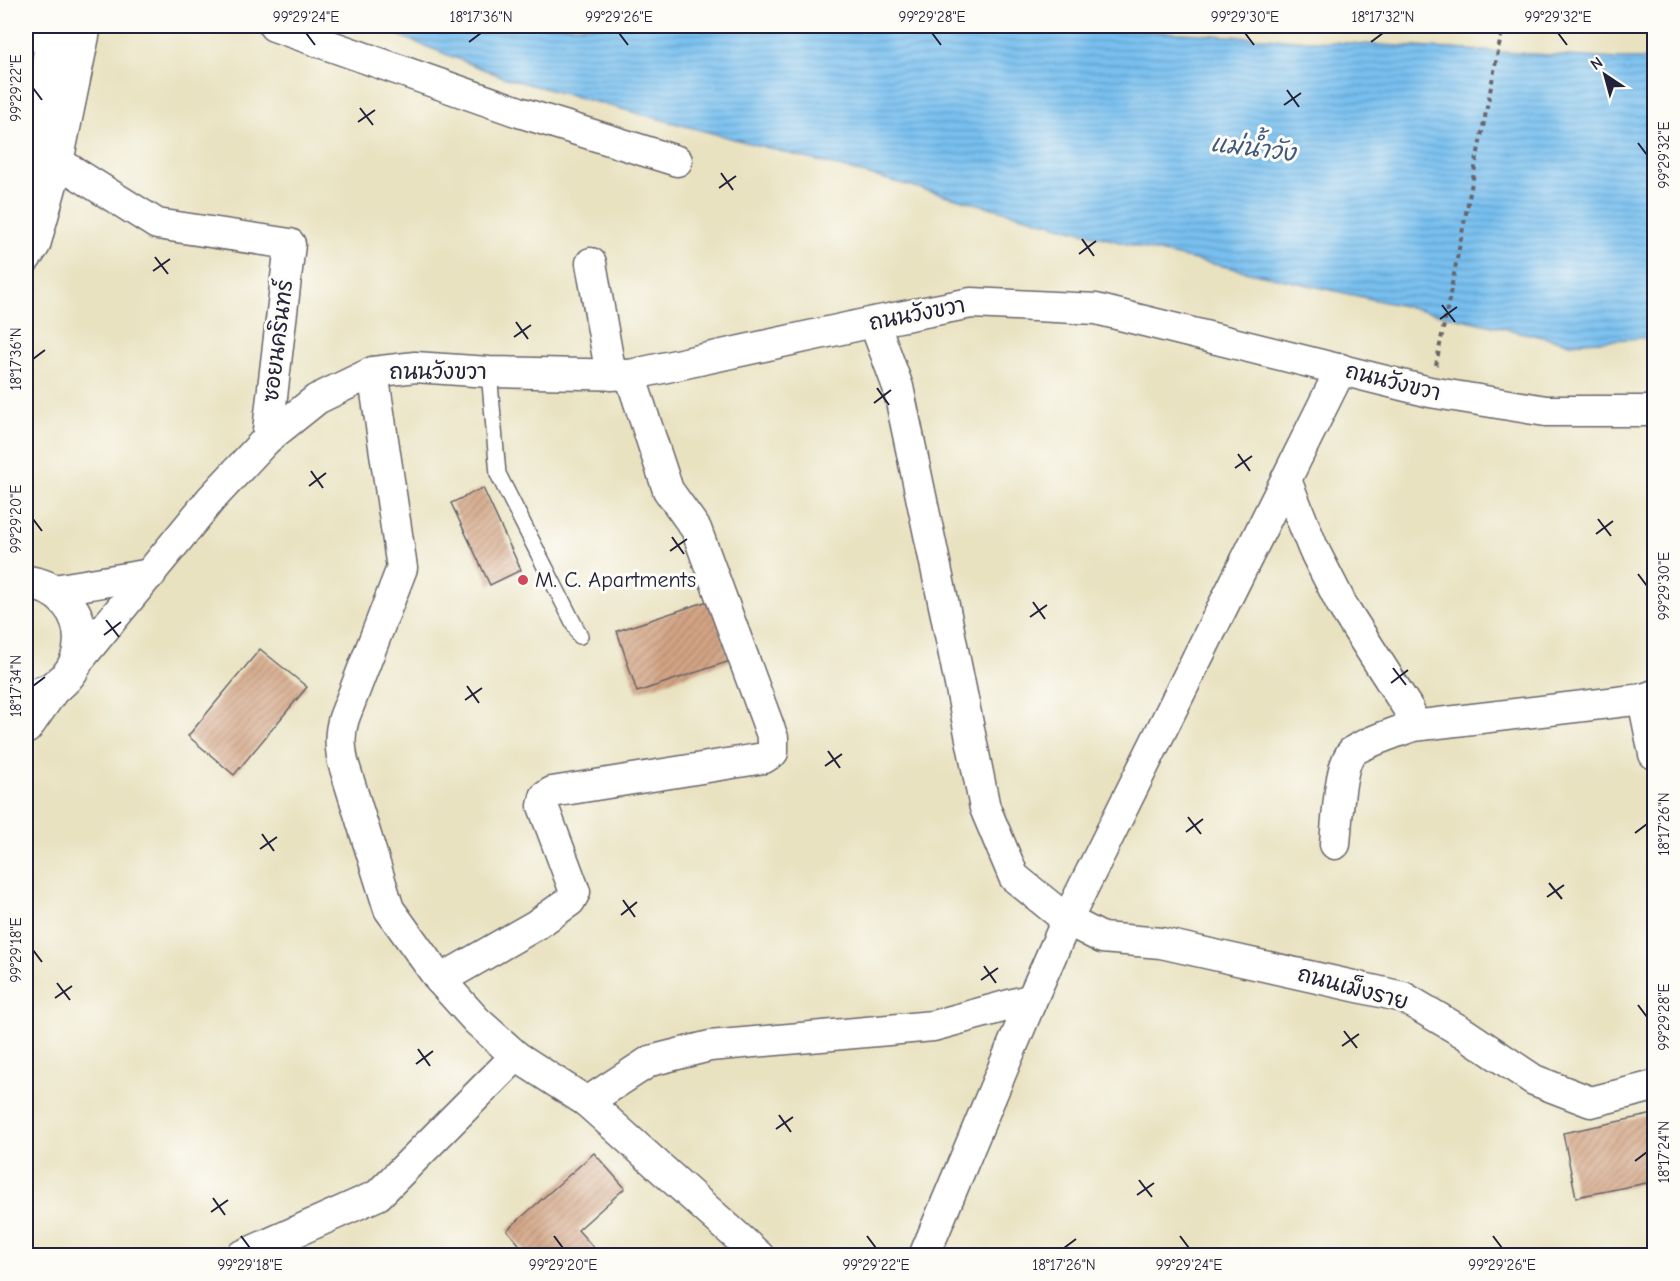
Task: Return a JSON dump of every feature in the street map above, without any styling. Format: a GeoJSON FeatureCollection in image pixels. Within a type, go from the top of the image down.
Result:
{"type":"FeatureCollection","features":[{"type":"Feature","properties":{"kind":"street"},"geometry":{"type":"LineString","coordinates":[[26,38],[28,26]]}},
{"type":"Feature","properties":{"kind":"street"},"geometry":{"type":"LineString","coordinates":[[26,186],[55,26]]}},
{"type":"Feature","properties":{"kind":"street"},"geometry":{"type":"LineString","coordinates":[[26,258],[36,245],[58,162],[86,26]]}},
{"type":"Feature","properties":{"kind":"street"},"geometry":{"type":"LineString","coordinates":[[274,26],[519,112],[677,161]]}},
{"type":"Feature","properties":{"kind":"street","name":"ซอยนครินทร์"},"geometry":{"type":"LineString","coordinates":[[58,162],[157,224],[290,244],[267,439]]}},
{"type":"Feature","properties":{"kind":"street"},"geometry":{"type":"LineString","coordinates":[[440,980],[536,925],[570,901],[575,892],[543,806],[545,797],[552,792],[764,758],[773,752],[772,738],[696,530],[668,490],[620,375],[591,263]]}},
{"type":"Feature","properties":{"kind":"street","name":"ถนนวังขวา"},"geometry":{"type":"LineString","coordinates":[[151,574],[217,492],[267,439],[317,399],[373,372],[416,367],[489,372],[620,375],[971,303],[1096,309],[1430,392],[1546,411],[1654,411]]}},
{"type":"Feature","properties":{"kind":"street","name":"ถนนเม็งราย"},"geometry":{"type":"LineString","coordinates":[[874,322],[898,387],[985,807],[1014,877],[1067,920],[1102,938],[1161,943],[1403,997],[1464,1033],[1534,1080],[1591,1102],[1654,1086]]}},
{"type":"Feature","properties":{"kind":"street"},"geometry":{"type":"LineString","coordinates":[[924,1256],[1067,920],[1341,369]]}},
{"type":"Feature","properties":{"kind":"street"},"geometry":{"type":"LineString","coordinates":[[373,372],[402,568],[344,718],[339,744],[389,909],[440,980],[477,1021],[516,1056],[587,1102],[759,1256]]}},
{"type":"Feature","properties":{"kind":"street"},"geometry":{"type":"LineString","coordinates":[[1286,480],[1313,548],[1342,605],[1409,710],[1413,726]]}},
{"type":"Feature","properties":{"kind":"street"},"geometry":{"type":"LineString","coordinates":[[40,586],[151,574]]}},
{"type":"Feature","properties":{"kind":"street"},"geometry":{"type":"LineString","coordinates":[[51,683],[151,574]]}},
{"type":"Feature","properties":{"kind":"street"},"geometry":{"type":"LineString","coordinates":[[26,727],[51,683],[80,647],[80,625],[70,605],[40,586]]}},
{"type":"Feature","properties":{"kind":"street"},"geometry":{"type":"LineString","coordinates":[[1335,844],[1344,766],[1352,752],[1413,726],[1649,697],[1654,754]]}},
{"type":"Feature","properties":{"kind":"street"},"geometry":{"type":"LineString","coordinates":[[587,1102],[650,1061],[710,1046],[933,1026],[1032,999]]}},
{"type":"Feature","properties":{"kind":"street"},"geometry":{"type":"LineString","coordinates":[[241,1256],[378,1195],[516,1056]]}},
{"type":"Feature","properties":{"kind":"lane"},"geometry":{"type":"LineString","coordinates":[[489,372],[498,474],[580,636]]}},
{"type":"Feature","properties":{"kind":"path"},"geometry":{"type":"LineString","coordinates":[[1430,392],[1503,26]]}},
{"type":"Feature","properties":{"kind":"water","name":"แม่น้ำวัง"},"geometry":{"type":"Polygon","coordinates":[[[375,26],[1076,26],[1617,59],[1654,59],[1654,337],[1570,343],[1150,250],[506,78],[375,26]]]}},
{"type":"Feature","properties":{"kind":"building"},"geometry":{"type":"Polygon","coordinates":[[[483,488],[521,570],[490,585],[451,503],[483,488]]]}},
{"type":"Feature","properties":{"kind":"building"},"geometry":{"type":"Polygon","coordinates":[[[711,600],[730,661],[637,692],[617,631],[711,600]]]}},
{"type":"Feature","properties":{"kind":"building"},"geometry":{"type":"Polygon","coordinates":[[[260,649],[307,687],[234,775],[188,736],[260,649]]]}},
{"type":"Feature","properties":{"kind":"building"},"geometry":{"type":"Polygon","coordinates":[[[1654,1114],[1654,1207],[1652,1208],[1647,1183],[1576,1197],[1563,1133],[1654,1114]]]}},
{"type":"Feature","properties":{"kind":"building"},"geometry":{"type":"Polygon","coordinates":[[[594,1153],[625,1188],[578,1230],[601,1256],[529,1256],[507,1230],[594,1153]]]}},
{"type":"Feature","properties":{"kind":"place","name":"M. C. Apartments"},"geometry":{"type":"Point","coordinates":[523,580]}}]}
